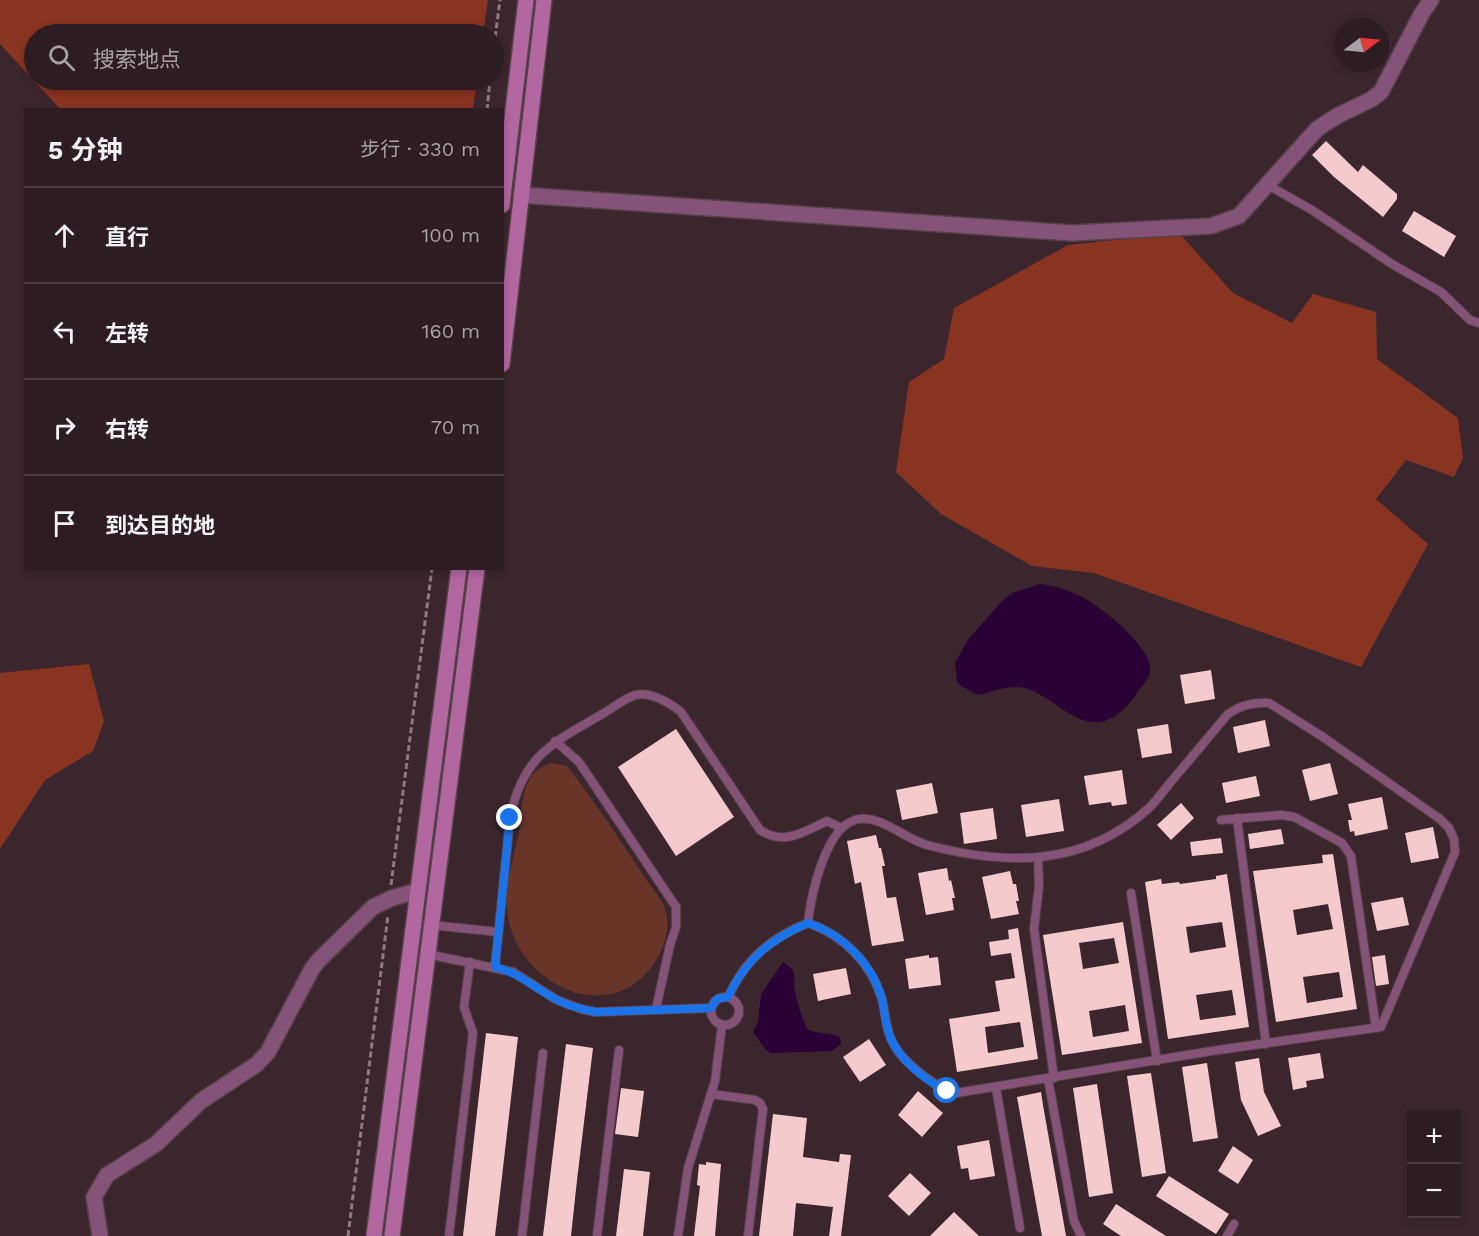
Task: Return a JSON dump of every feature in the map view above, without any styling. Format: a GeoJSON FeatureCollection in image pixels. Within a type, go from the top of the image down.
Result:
{"type":"FeatureCollection","features":[{"type":"Feature","properties":{"kind":"main road"},"geometry":{"type":"LineString","coordinates":[[504,188],[526,0]]}},
{"type":"Feature","properties":{"kind":"main road"},"geometry":{"type":"LineString","coordinates":[[504,346],[544,0]]}},
{"type":"Feature","properties":{"kind":"main road"},"geometry":{"type":"LineString","coordinates":[[375,1236],[459,570]]}},
{"type":"Feature","properties":{"kind":"main road"},"geometry":{"type":"LineString","coordinates":[[392,1236],[477,570]]}},
{"type":"Feature","properties":{"kind":"street"},"geometry":{"type":"LineString","coordinates":[[521,195],[1072,233],[1193,228],[1217,224],[1239,216],[1317,129],[1381,92],[1431,0]]}},
{"type":"Feature","properties":{"kind":"street"},"geometry":{"type":"LineString","coordinates":[[100,1236],[94,1197],[104,1179],[156,1144],[201,1101],[257,1064],[268,1052],[318,961],[373,907],[390,898],[417,891]]}},
{"type":"Feature","properties":{"kind":"lane"},"geometry":{"type":"LineString","coordinates":[[1266,184],[1312,210],[1392,264],[1441,292],[1470,320],[1479,323]]}},
{"type":"Feature","properties":{"kind":"lane"},"geometry":{"type":"LineString","coordinates":[[495,967],[514,796],[529,768],[555,741],[636,695],[653,697],[672,705],[681,712],[760,830],[782,838],[798,835],[827,821],[842,828]]}},
{"type":"Feature","properties":{"kind":"lane"},"geometry":{"type":"LineString","coordinates":[[728,997],[742,971],[760,950],[780,936],[808,923],[840,939],[864,964],[875,981],[882,1000],[891,1040],[908,1063],[939,1088],[963,1093],[1266,1044],[1381,1028],[1455,852],[1454,839],[1449,828],[1440,819],[1323,737],[1269,703],[1249,704],[1228,714],[1156,800],[1121,829],[1086,846],[1066,852],[1038,857],[1004,859],[958,853],[921,844],[876,820],[852,821],[842,828],[819,872],[808,923]]}},
{"type":"Feature","properties":{"kind":"lane"},"geometry":{"type":"LineString","coordinates":[[555,741],[579,762],[676,907],[676,927],[656,1009]]}},
{"type":"Feature","properties":{"kind":"lane"},"geometry":{"type":"LineString","coordinates":[[1221,820],[1281,815],[1294,818],[1347,848],[1351,856],[1376,1028]]}},
{"type":"Feature","properties":{"kind":"lane"},"geometry":{"type":"LineString","coordinates":[[1237,818],[1266,1044]]}},
{"type":"Feature","properties":{"kind":"lane"},"geometry":{"type":"LineString","coordinates":[[1038,857],[1039,886],[1034,929],[1051,1079],[1074,1221],[1081,1236]]}},
{"type":"Feature","properties":{"kind":"lane"},"geometry":{"type":"LineString","coordinates":[[1131,893],[1157,1061]]}},
{"type":"Feature","properties":{"kind":"lane"},"geometry":{"type":"LineString","coordinates":[[431,925],[498,932]]}},
{"type":"Feature","properties":{"kind":"lane"},"geometry":{"type":"LineString","coordinates":[[427,954],[513,972],[557,1000],[596,1012],[711,1008]]}},
{"type":"Feature","properties":{"kind":"lane"},"geometry":{"type":"LineString","coordinates":[[449,1236],[473,1033],[464,1007],[470,962]]}},
{"type":"Feature","properties":{"kind":"lane"},"geometry":{"type":"LineString","coordinates":[[728,997],[737,1004],[738,1015],[732,1023],[722,1025],[713,1019],[711,1008],[717,999],[728,997]]}},
{"type":"Feature","properties":{"kind":"lane"},"geometry":{"type":"LineString","coordinates":[[678,1236],[688,1168],[719,1060],[722,1025]]}},
{"type":"Feature","properties":{"kind":"lane"},"geometry":{"type":"LineString","coordinates":[[597,1236],[619,1050]]}},
{"type":"Feature","properties":{"kind":"lane"},"geometry":{"type":"LineString","coordinates":[[522,1236],[543,1053]]}},
{"type":"Feature","properties":{"kind":"lane"},"geometry":{"type":"LineString","coordinates":[[996,1088],[1020,1227]]}},
{"type":"Feature","properties":{"kind":"lane"},"geometry":{"type":"LineString","coordinates":[[711,1094],[755,1100],[763,1109],[748,1236]]}},
{"type":"Feature","properties":{"kind":"lane"},"geometry":{"type":"LineString","coordinates":[[1227,1236],[1234,1224]]}},
{"type":"Feature","properties":{"kind":"path"},"geometry":{"type":"LineString","coordinates":[[497,24],[500,0]]}},
{"type":"Feature","properties":{"kind":"path"},"geometry":{"type":"LineString","coordinates":[[486,108],[489,90]]}},
{"type":"Feature","properties":{"kind":"shaded area"},"geometry":{"type":"Polygon","coordinates":[[[0,0],[488,0],[484,24],[24,24],[24,70],[0,44],[0,0]]]}},
{"type":"Feature","properties":{"kind":"shaded area"},"geometry":{"type":"Polygon","coordinates":[[[43,90],[476,90],[473,108],[59,108],[43,90]]]}},
{"type":"Feature","properties":{"kind":"shaded area"},"geometry":{"type":"Polygon","coordinates":[[[1179,233],[1233,293],[1292,323],[1313,294],[1376,312],[1377,359],[1458,418],[1463,458],[1454,477],[1406,460],[1376,499],[1428,544],[1361,667],[1094,573],[1032,566],[941,514],[896,472],[909,382],[944,359],[954,308],[1068,245],[1179,233]]]}},
{"type":"Feature","properties":{"kind":"shaded area"},"geometry":{"type":"Polygon","coordinates":[[[1040,584],[1065,590],[1089,601],[1123,627],[1142,649],[1148,660],[1149,677],[1128,705],[1114,717],[1098,722],[1086,721],[1030,690],[1009,687],[978,695],[961,686],[957,681],[955,663],[967,641],[1001,602],[1012,593],[1040,584]]]}},
{"type":"Feature","properties":{"kind":"shaded area"},"geometry":{"type":"Polygon","coordinates":[[[89,664],[104,721],[93,751],[45,780],[0,849],[0,673],[89,664]]]}},
{"type":"Feature","properties":{"kind":"shaded area"},"geometry":{"type":"Polygon","coordinates":[[[551,763],[567,766],[665,908],[667,930],[658,957],[639,980],[617,993],[592,995],[568,990],[545,977],[527,959],[513,935],[507,908],[507,890],[525,791],[533,774],[541,767],[551,763]]]}},
{"type":"Feature","properties":{"kind":"shaded area"},"geometry":{"type":"Polygon","coordinates":[[[783,962],[792,969],[796,997],[808,1030],[840,1037],[841,1044],[832,1051],[771,1053],[765,1049],[753,1032],[758,1022],[761,994],[783,962]]]}},
{"type":"Feature","properties":{"kind":"building"},"geometry":{"type":"Polygon","coordinates":[[[1326,141],[1358,172],[1363,165],[1397,194],[1397,199],[1383,217],[1334,177],[1312,155],[1326,141]]]}},
{"type":"Feature","properties":{"kind":"building"},"geometry":{"type":"Polygon","coordinates":[[[1414,211],[1456,236],[1444,257],[1402,231],[1414,211]]]}},
{"type":"Feature","properties":{"kind":"building"},"geometry":{"type":"Polygon","coordinates":[[[1211,670],[1215,699],[1185,704],[1180,675],[1211,670]]]}},
{"type":"Feature","properties":{"kind":"building"},"geometry":{"type":"Polygon","coordinates":[[[1265,720],[1270,746],[1238,753],[1233,727],[1265,720]]]}},
{"type":"Feature","properties":{"kind":"building"},"geometry":{"type":"Polygon","coordinates":[[[1168,724],[1172,753],[1142,758],[1137,729],[1168,724]]]}},
{"type":"Feature","properties":{"kind":"building"},"geometry":{"type":"Polygon","coordinates":[[[676,729],[734,817],[676,856],[618,767],[676,729]]]}},
{"type":"Feature","properties":{"kind":"building"},"geometry":{"type":"Polygon","coordinates":[[[1330,763],[1338,794],[1310,801],[1302,770],[1330,763]]]}},
{"type":"Feature","properties":{"kind":"building"},"geometry":{"type":"Polygon","coordinates":[[[1122,770],[1127,804],[1112,806],[1111,802],[1089,805],[1084,776],[1122,770]]]}},
{"type":"Feature","properties":{"kind":"building"},"geometry":{"type":"Polygon","coordinates":[[[1256,776],[1260,796],[1226,803],[1222,783],[1256,776]]]}},
{"type":"Feature","properties":{"kind":"building"},"geometry":{"type":"Polygon","coordinates":[[[932,783],[938,813],[902,820],[896,790],[932,783]]]}},
{"type":"Feature","properties":{"kind":"building"},"geometry":{"type":"Polygon","coordinates":[[[1382,797],[1388,829],[1355,836],[1354,831],[1350,832],[1348,820],[1352,820],[1348,804],[1382,797]]]}},
{"type":"Feature","properties":{"kind":"building"},"geometry":{"type":"Polygon","coordinates":[[[1059,799],[1064,831],[1026,837],[1021,805],[1059,799]]]}},
{"type":"Feature","properties":{"kind":"building"},"geometry":{"type":"Polygon","coordinates":[[[1181,803],[1194,818],[1171,840],[1157,825],[1181,803]]]}},
{"type":"Feature","properties":{"kind":"building"},"geometry":{"type":"Polygon","coordinates":[[[993,808],[997,839],[964,844],[960,813],[993,808]]]}},
{"type":"Feature","properties":{"kind":"building"},"geometry":{"type":"Polygon","coordinates":[[[1433,827],[1439,858],[1411,863],[1405,833],[1433,827]]]}},
{"type":"Feature","properties":{"kind":"building"},"geometry":{"type":"Polygon","coordinates":[[[1281,829],[1284,844],[1250,849],[1248,834],[1281,829]]]}},
{"type":"Feature","properties":{"kind":"building"},"geometry":{"type":"Polygon","coordinates":[[[876,835],[885,866],[882,866],[887,898],[896,897],[904,941],[872,946],[861,882],[855,884],[847,841],[876,835]]]}},
{"type":"Feature","properties":{"kind":"building"},"geometry":{"type":"Polygon","coordinates":[[[1221,838],[1223,853],[1192,856],[1190,842],[1221,838]]]}},
{"type":"Feature","properties":{"kind":"building"},"geometry":{"type":"Polygon","coordinates":[[[1333,854],[1357,1009],[1276,1022],[1253,871],[1323,863],[1322,855],[1333,854]],[[1328,904],[1293,910],[1297,935],[1333,929],[1328,904]],[[1339,972],[1303,977],[1307,1003],[1343,997],[1339,972]]]}},
{"type":"Feature","properties":{"kind":"building"},"geometry":{"type":"Polygon","coordinates":[[[947,868],[955,898],[952,898],[954,910],[926,915],[918,873],[947,868]]]}},
{"type":"Feature","properties":{"kind":"building"},"geometry":{"type":"Polygon","coordinates":[[[1010,871],[1013,884],[1016,884],[1019,914],[991,919],[982,877],[1010,871]]]}},
{"type":"Feature","properties":{"kind":"building"},"geometry":{"type":"Polygon","coordinates":[[[1227,874],[1249,1027],[1168,1039],[1145,882],[1161,879],[1162,884],[1179,882],[1180,884],[1216,879],[1216,876],[1227,874]],[[1222,922],[1186,927],[1190,953],[1226,947],[1222,922]],[[1232,990],[1196,995],[1200,1020],[1236,1015],[1232,990]]]}},
{"type":"Feature","properties":{"kind":"building"},"geometry":{"type":"Polygon","coordinates":[[[1403,897],[1409,925],[1377,931],[1371,903],[1403,897]]]}},
{"type":"Feature","properties":{"kind":"building"},"geometry":{"type":"Polygon","coordinates":[[[1123,922],[1142,1043],[1062,1055],[1043,935],[1123,922]],[[1114,938],[1079,943],[1083,969],[1119,963],[1114,938]],[[1125,1005],[1089,1011],[1093,1037],[1129,1031],[1125,1005]]]}},
{"type":"Feature","properties":{"kind":"building"},"geometry":{"type":"Polygon","coordinates":[[[1018,928],[1038,1059],[957,1072],[949,1019],[1000,1011],[995,981],[1015,978],[1011,953],[991,956],[989,942],[1009,939],[1008,930],[1018,928]],[[1020,1022],[985,1027],[988,1053],[1024,1047],[1020,1022]]]}},
{"type":"Feature","properties":{"kind":"building"},"geometry":{"type":"Polygon","coordinates":[[[929,955],[929,958],[938,957],[941,985],[909,989],[905,959],[929,955]]]}},
{"type":"Feature","properties":{"kind":"building"},"geometry":{"type":"Polygon","coordinates":[[[1385,955],[1389,984],[1376,986],[1372,957],[1385,955]]]}},
{"type":"Feature","properties":{"kind":"building"},"geometry":{"type":"Polygon","coordinates":[[[846,968],[851,994],[818,1001],[813,974],[846,968]]]}},
{"type":"Feature","properties":{"kind":"building"},"geometry":{"type":"Polygon","coordinates":[[[486,1033],[518,1037],[495,1236],[463,1236],[486,1033]]]}},
{"type":"Feature","properties":{"kind":"building"},"geometry":{"type":"Polygon","coordinates":[[[869,1039],[886,1065],[860,1082],[843,1057],[869,1039]]]}},
{"type":"Feature","properties":{"kind":"building"},"geometry":{"type":"Polygon","coordinates":[[[566,1044],[593,1048],[571,1236],[543,1236],[566,1044]]]}},
{"type":"Feature","properties":{"kind":"building"},"geometry":{"type":"Polygon","coordinates":[[[1320,1053],[1324,1078],[1306,1081],[1307,1087],[1293,1090],[1288,1058],[1320,1053]]]}},
{"type":"Feature","properties":{"kind":"building"},"geometry":{"type":"Polygon","coordinates":[[[1259,1058],[1264,1092],[1281,1126],[1258,1136],[1241,1100],[1235,1062],[1259,1058]]]}},
{"type":"Feature","properties":{"kind":"building"},"geometry":{"type":"Polygon","coordinates":[[[1207,1063],[1218,1138],[1193,1142],[1182,1067],[1207,1063]]]}},
{"type":"Feature","properties":{"kind":"building"},"geometry":{"type":"Polygon","coordinates":[[[1151,1073],[1166,1173],[1142,1177],[1127,1076],[1151,1073]]]}},
{"type":"Feature","properties":{"kind":"building"},"geometry":{"type":"Polygon","coordinates":[[[1097,1084],[1113,1193],[1089,1197],[1073,1088],[1097,1084]]]}},
{"type":"Feature","properties":{"kind":"building"},"geometry":{"type":"Polygon","coordinates":[[[621,1088],[644,1091],[638,1137],[615,1134],[621,1088]]]}},
{"type":"Feature","properties":{"kind":"building"},"geometry":{"type":"Polygon","coordinates":[[[918,1091],[943,1113],[922,1137],[898,1115],[918,1091]]]}},
{"type":"Feature","properties":{"kind":"building"},"geometry":{"type":"Polygon","coordinates":[[[1041,1092],[1066,1236],[1042,1236],[1017,1097],[1041,1092]]]}},
{"type":"Feature","properties":{"kind":"building"},"geometry":{"type":"Polygon","coordinates":[[[773,1114],[807,1118],[803,1157],[839,1162],[840,1154],[851,1155],[841,1236],[829,1236],[833,1207],[796,1203],[793,1236],[759,1236],[773,1114]]]}},
{"type":"Feature","properties":{"kind":"building"},"geometry":{"type":"Polygon","coordinates":[[[989,1140],[995,1176],[970,1180],[968,1168],[961,1169],[957,1146],[989,1140]]]}},
{"type":"Feature","properties":{"kind":"building"},"geometry":{"type":"Polygon","coordinates":[[[1233,1146],[1253,1160],[1238,1184],[1218,1171],[1233,1146]]]}},
{"type":"Feature","properties":{"kind":"building"},"geometry":{"type":"Polygon","coordinates":[[[706,1162],[721,1164],[715,1236],[694,1236],[700,1186],[697,1185],[699,1164],[706,1165],[706,1162]]]}},
{"type":"Feature","properties":{"kind":"building"},"geometry":{"type":"Polygon","coordinates":[[[624,1169],[650,1172],[643,1236],[616,1236],[624,1169]]]}},
{"type":"Feature","properties":{"kind":"building"},"geometry":{"type":"Polygon","coordinates":[[[910,1173],[931,1193],[909,1216],[888,1196],[910,1173]]]}},
{"type":"Feature","properties":{"kind":"building"},"geometry":{"type":"Polygon","coordinates":[[[1169,1176],[1229,1214],[1216,1234],[1156,1196],[1169,1176]]]}},
{"type":"Feature","properties":{"kind":"building"},"geometry":{"type":"Polygon","coordinates":[[[1116,1204],[1166,1236],[1121,1236],[1103,1224],[1116,1204]]]}},
{"type":"Feature","properties":{"kind":"building"},"geometry":{"type":"Polygon","coordinates":[[[954,1212],[979,1236],[930,1236],[954,1212]]]}},
{"type":"Feature","properties":{"kind":"route"},"geometry":{"type":"LineString","coordinates":[[510,818],[495,967],[522,976],[547,995],[568,1005],[596,1012],[711,1008],[717,999],[728,997],[742,971],[760,950],[780,936],[808,923],[840,939],[864,964],[875,981],[882,1000],[888,1032],[896,1048],[908,1063],[939,1088],[947,1091]]}}]}
